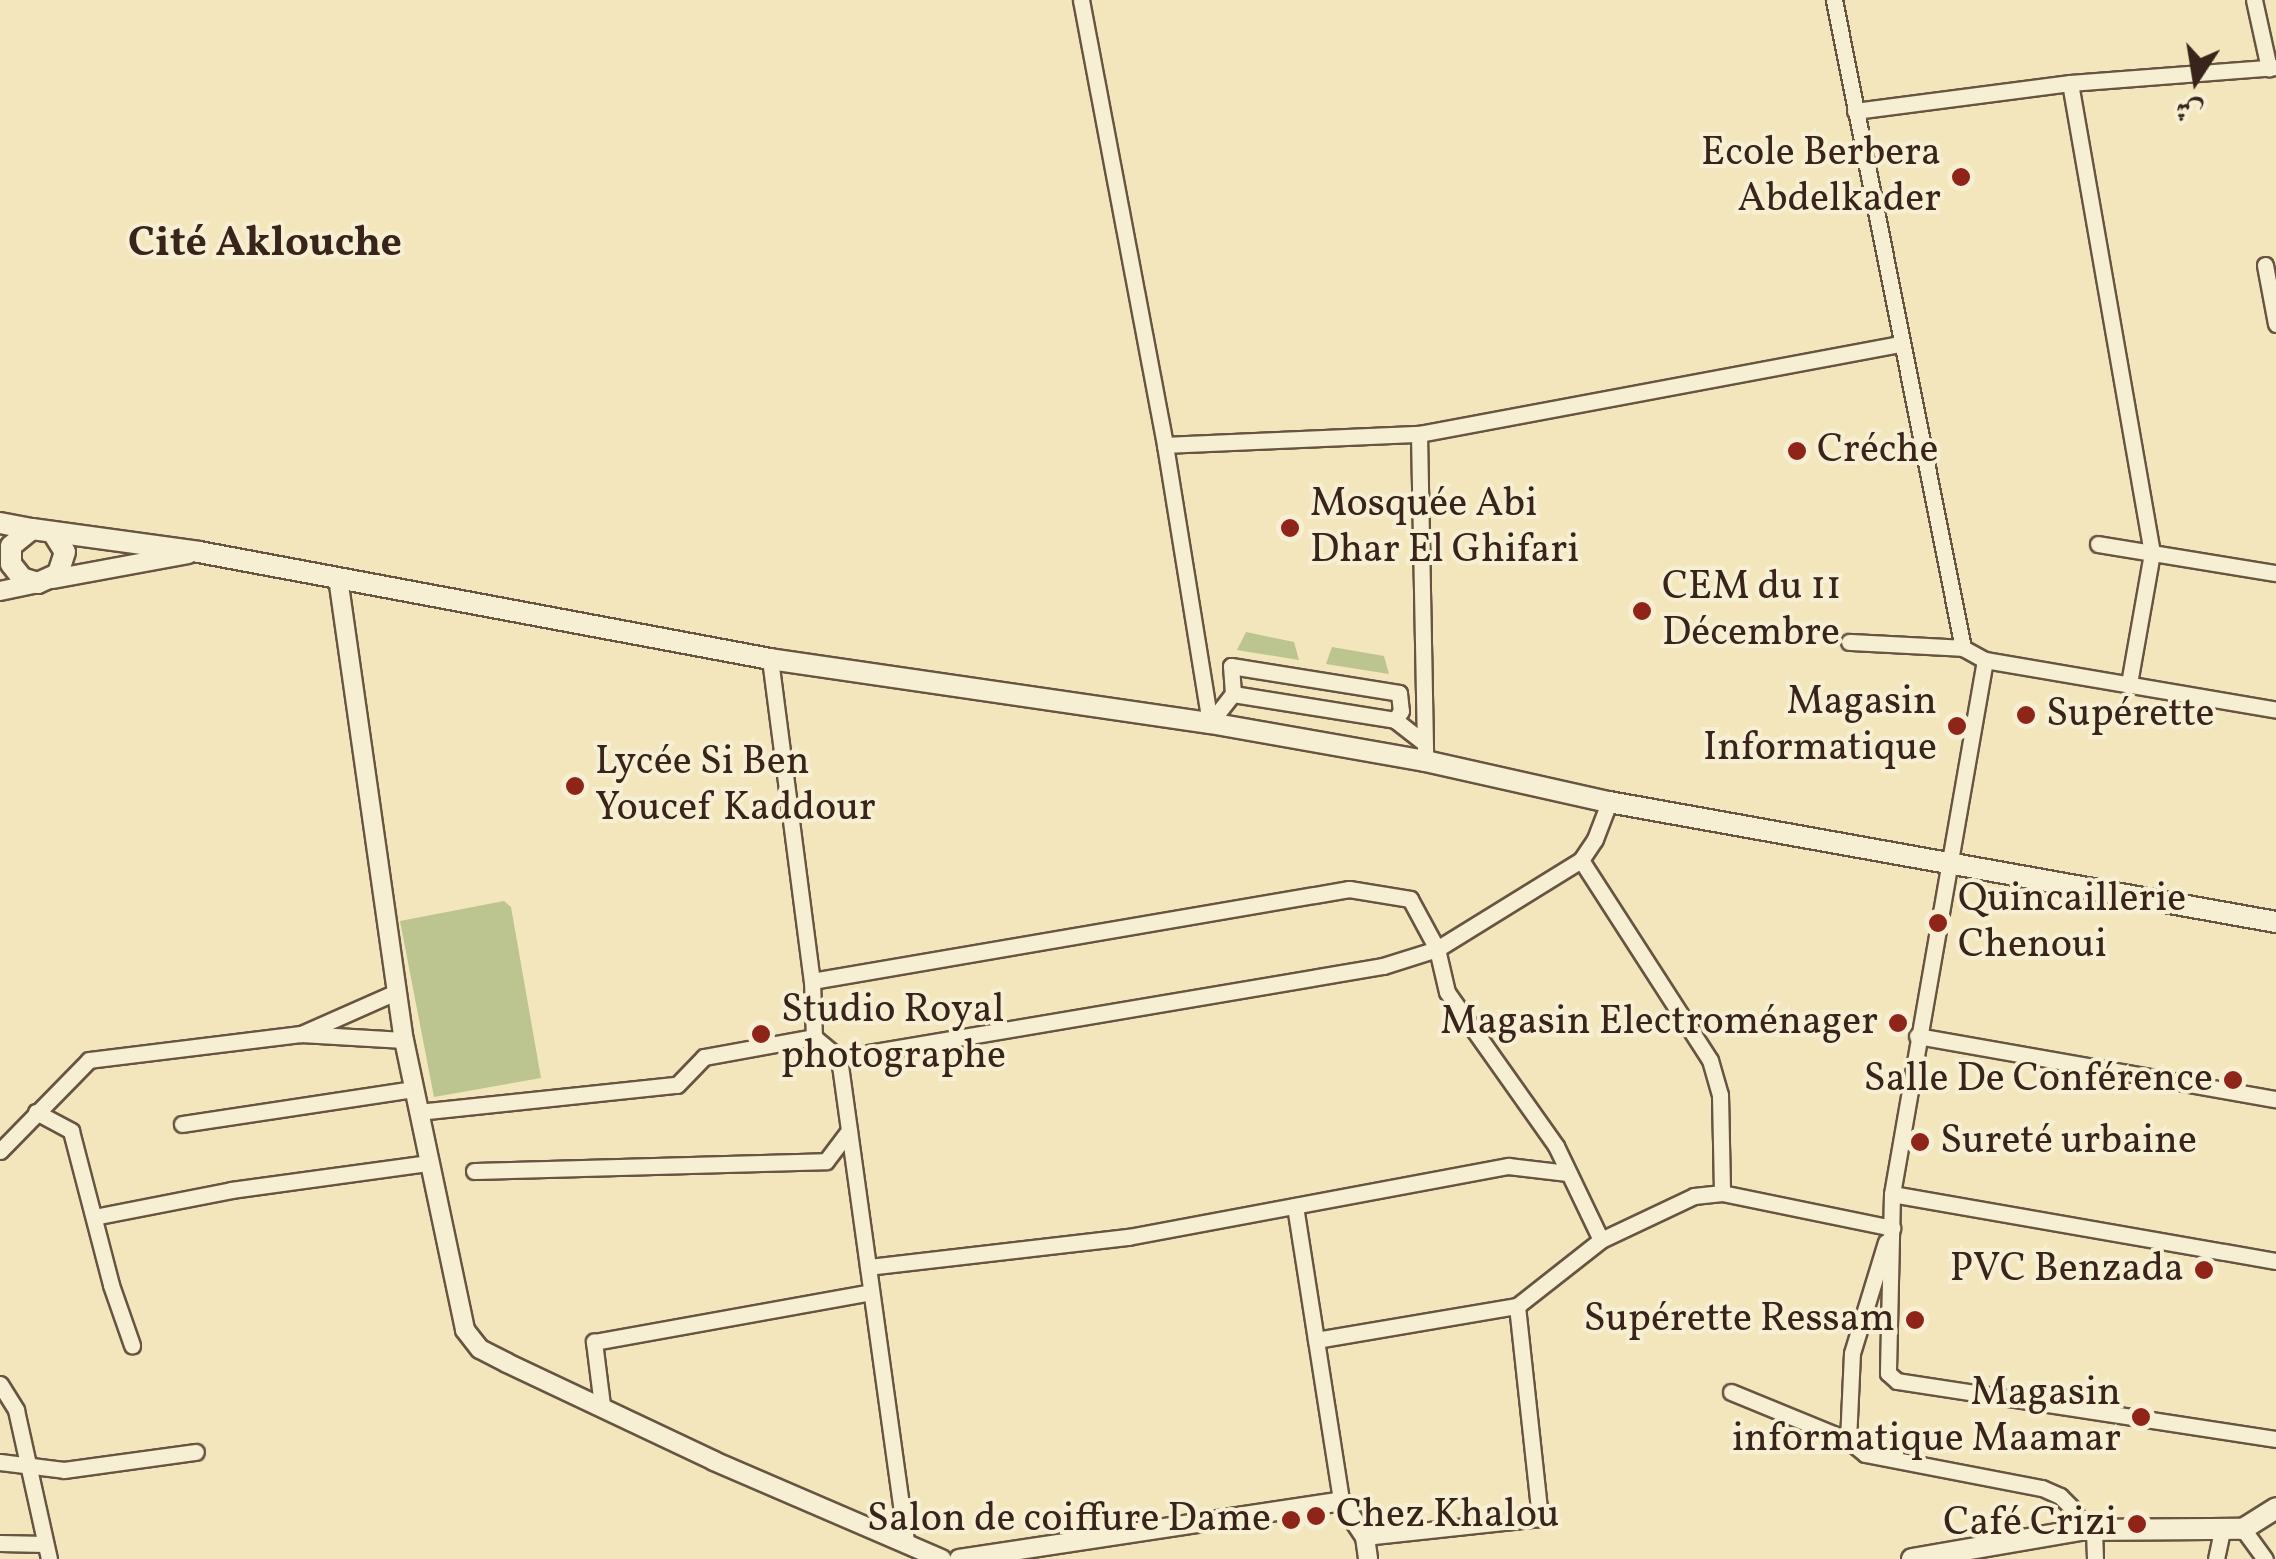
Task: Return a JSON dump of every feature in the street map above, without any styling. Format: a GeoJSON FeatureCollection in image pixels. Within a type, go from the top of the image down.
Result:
{"type":"FeatureCollection","features":[{"type":"Feature","properties":{"kind":"main road"},"geometry":{"type":"LineString","coordinates":[[0,523],[54,534],[198,552],[770,659],[1424,752],[1609,802],[2276,922]]}},
{"type":"Feature","properties":{"kind":"main road"},"geometry":{"type":"LineString","coordinates":[[30,529],[16,538],[11,564],[22,578],[46,581],[65,560],[63,545],[54,534]]}},
{"type":"Feature","properties":{"kind":"main road"},"geometry":{"type":"LineString","coordinates":[[1912,1559],[2087,1530],[2232,1530],[2276,1508]]}},
{"type":"Feature","properties":{"kind":"street"},"geometry":{"type":"LineString","coordinates":[[1080,0],[1165,445],[1210,723]]}},
{"type":"Feature","properties":{"kind":"street"},"geometry":{"type":"LineString","coordinates":[[1834,0],[1964,648]]}},
{"type":"Feature","properties":{"kind":"street"},"geometry":{"type":"LineString","coordinates":[[1855,111],[2070,84],[2272,68],[2254,0]]}},
{"type":"Feature","properties":{"kind":"street"},"geometry":{"type":"LineString","coordinates":[[2070,84],[2152,553],[2129,683]]}},
{"type":"Feature","properties":{"kind":"street"},"geometry":{"type":"LineString","coordinates":[[2266,265],[2276,324]]}},
{"type":"Feature","properties":{"kind":"street"},"geometry":{"type":"LineString","coordinates":[[1165,445],[1419,434],[1900,344]]}},
{"type":"Feature","properties":{"kind":"street"},"geometry":{"type":"LineString","coordinates":[[1419,434],[1424,752]]}},
{"type":"Feature","properties":{"kind":"street"},"geometry":{"type":"LineString","coordinates":[[2098,544],[2276,573]]}},
{"type":"Feature","properties":{"kind":"street"},"geometry":{"type":"LineString","coordinates":[[0,591],[198,552]]}},
{"type":"Feature","properties":{"kind":"street"},"geometry":{"type":"LineString","coordinates":[[338,578],[404,1040],[464,1330],[480,1349],[714,1461],[942,1559]]}},
{"type":"Feature","properties":{"kind":"street"},"geometry":{"type":"LineString","coordinates":[[1849,642],[1964,648],[1985,660],[2276,710]]}},
{"type":"Feature","properties":{"kind":"street"},"geometry":{"type":"LineString","coordinates":[[770,659],[812,981],[814,1036],[838,1058],[906,1541]]}},
{"type":"Feature","properties":{"kind":"street"},"geometry":{"type":"LineString","coordinates":[[1985,660],[1892,1194],[1888,1374],[1896,1381],[2276,1439]]}},
{"type":"Feature","properties":{"kind":"street"},"geometry":{"type":"LineString","coordinates":[[1210,723],[1233,694],[1230,666],[1399,693],[1401,711],[1395,720]]}},
{"type":"Feature","properties":{"kind":"street"},"geometry":{"type":"LineString","coordinates":[[1233,694],[1395,720],[1424,752]]}},
{"type":"Feature","properties":{"kind":"street"},"geometry":{"type":"LineString","coordinates":[[838,1058],[1383,966],[1437,949],[1581,860],[1595,839],[1609,802]]}},
{"type":"Feature","properties":{"kind":"street"},"geometry":{"type":"LineString","coordinates":[[1581,860],[1710,1060],[1720,1095],[1722,1193]]}},
{"type":"Feature","properties":{"kind":"street"},"geometry":{"type":"LineString","coordinates":[[812,981],[1348,889],[1410,899],[1437,949],[1447,992],[1556,1146],[1601,1240]]}},
{"type":"Feature","properties":{"kind":"street"},"geometry":{"type":"LineString","coordinates":[[301,1034],[396,992]]}},
{"type":"Feature","properties":{"kind":"street"},"geometry":{"type":"LineString","coordinates":[[0,1151],[89,1060],[301,1034],[404,1040]]}},
{"type":"Feature","properties":{"kind":"street"},"geometry":{"type":"LineString","coordinates":[[418,1112],[677,1085],[704,1056],[814,1036]]}},
{"type":"Feature","properties":{"kind":"street"},"geometry":{"type":"LineString","coordinates":[[1917,1036],[2276,1099]]}},
{"type":"Feature","properties":{"kind":"street"},"geometry":{"type":"LineString","coordinates":[[182,1124],[414,1089]]}},
{"type":"Feature","properties":{"kind":"street"},"geometry":{"type":"LineString","coordinates":[[36,1112],[71,1131],[110,1285],[132,1344]]}},
{"type":"Feature","properties":{"kind":"street"},"geometry":{"type":"LineString","coordinates":[[474,1171],[826,1161],[849,1131]]}},
{"type":"Feature","properties":{"kind":"street"},"geometry":{"type":"LineString","coordinates":[[94,1216],[232,1190],[427,1164]]}},
{"type":"Feature","properties":{"kind":"street"},"geometry":{"type":"LineString","coordinates":[[868,1266],[1128,1237],[1508,1166],[1568,1174]]}},
{"type":"Feature","properties":{"kind":"street"},"geometry":{"type":"LineString","coordinates":[[1316,1340],[1517,1306],[1601,1240],[1694,1196],[1722,1193],[1892,1228]]}},
{"type":"Feature","properties":{"kind":"street"},"geometry":{"type":"LineString","coordinates":[[1892,1194],[2276,1260]]}},
{"type":"Feature","properties":{"kind":"street"},"geometry":{"type":"LineString","coordinates":[[1295,1206],[1341,1501],[1366,1537],[1368,1559]]}},
{"type":"Feature","properties":{"kind":"street"},"geometry":{"type":"LineString","coordinates":[[1848,1440],[1852,1353],[1892,1228]]}},
{"type":"Feature","properties":{"kind":"street"},"geometry":{"type":"LineString","coordinates":[[602,1405],[594,1342],[871,1292]]}},
{"type":"Feature","properties":{"kind":"street"},"geometry":{"type":"LineString","coordinates":[[1366,1537],[1540,1518],[1517,1306]]}},
{"type":"Feature","properties":{"kind":"street"},"geometry":{"type":"LineString","coordinates":[[0,1384],[16,1410],[47,1551],[0,1542]]}},
{"type":"Feature","properties":{"kind":"street"},"geometry":{"type":"LineString","coordinates":[[1731,1392],[1770,1412],[1848,1440],[1865,1454],[2042,1488],[2060,1496],[2087,1530],[2095,1559]]}},
{"type":"Feature","properties":{"kind":"street"},"geometry":{"type":"LineString","coordinates":[[0,1462],[64,1470],[196,1452]]}},
{"type":"Feature","properties":{"kind":"street"},"geometry":{"type":"LineString","coordinates":[[959,1559],[1341,1501]]}},
{"type":"Feature","properties":{"kind":"street"},"geometry":{"type":"LineString","coordinates":[[2216,1559],[2232,1530],[2265,1559]]}},
{"type":"Feature","properties":{"kind":"green space"},"geometry":{"type":"Polygon","coordinates":[[[1246,632],[1294,642],[1299,660],[1237,650],[1246,632]]]}},
{"type":"Feature","properties":{"kind":"green space"},"geometry":{"type":"Polygon","coordinates":[[[1332,647],[1384,656],[1389,674],[1326,664],[1332,647]]]}},
{"type":"Feature","properties":{"kind":"green space"},"geometry":{"type":"Polygon","coordinates":[[[504,901],[511,907],[541,1078],[434,1097],[400,921],[504,901]]]}},
{"type":"Feature","properties":{"kind":"place","name":"Ecole Berbera Abdelkader"},"geometry":{"type":"Point","coordinates":[1961,177]}},
{"type":"Feature","properties":{"kind":"place","name":"Créche"},"geometry":{"type":"Point","coordinates":[1797,451]}},
{"type":"Feature","properties":{"kind":"place","name":"Mosquée Abi Dhar El Ghifari"},"geometry":{"type":"Point","coordinates":[1290,528]}},
{"type":"Feature","properties":{"kind":"place","name":"CEM du 11 Décembre"},"geometry":{"type":"Point","coordinates":[1642,611]}},
{"type":"Feature","properties":{"kind":"place","name":"Supérette"},"geometry":{"type":"Point","coordinates":[2026,715]}},
{"type":"Feature","properties":{"kind":"place","name":"Magasin Informatique"},"geometry":{"type":"Point","coordinates":[1957,726]}},
{"type":"Feature","properties":{"kind":"place","name":"Lycée Si Ben Youcef Kaddour"},"geometry":{"type":"Point","coordinates":[575,786]}},
{"type":"Feature","properties":{"kind":"place","name":"Quincaillerie Chenoui"},"geometry":{"type":"Point","coordinates":[1938,923]}},
{"type":"Feature","properties":{"kind":"place","name":"Magasin Electroménager"},"geometry":{"type":"Point","coordinates":[1898,1023]}},
{"type":"Feature","properties":{"kind":"place","name":"Studio Royal photographe"},"geometry":{"type":"Point","coordinates":[761,1034]}},
{"type":"Feature","properties":{"kind":"place","name":"Salle De Conférence"},"geometry":{"type":"Point","coordinates":[2233,1080]}},
{"type":"Feature","properties":{"kind":"place","name":"Sureté urbaine"},"geometry":{"type":"Point","coordinates":[1920,1142]}},
{"type":"Feature","properties":{"kind":"place","name":"PVC Benzada"},"geometry":{"type":"Point","coordinates":[2204,1270]}},
{"type":"Feature","properties":{"kind":"place","name":"Supérette Ressam"},"geometry":{"type":"Point","coordinates":[1915,1320]}},
{"type":"Feature","properties":{"kind":"place","name":"Magasin informatique Maamar"},"geometry":{"type":"Point","coordinates":[2141,1417]}},
{"type":"Feature","properties":{"kind":"place","name":"Chez Khalou"},"geometry":{"type":"Point","coordinates":[1316,1516]}},
{"type":"Feature","properties":{"kind":"place","name":"Salon de coiffure Dame"},"geometry":{"type":"Point","coordinates":[1291,1520]}},
{"type":"Feature","properties":{"kind":"place","name":"Café Crizi"},"geometry":{"type":"Point","coordinates":[2137,1524]}},
{"type":"Feature","properties":{"kind":"district","name":"Cité Aklouche"},"geometry":{"type":"Point","coordinates":[265,245]}}]}
